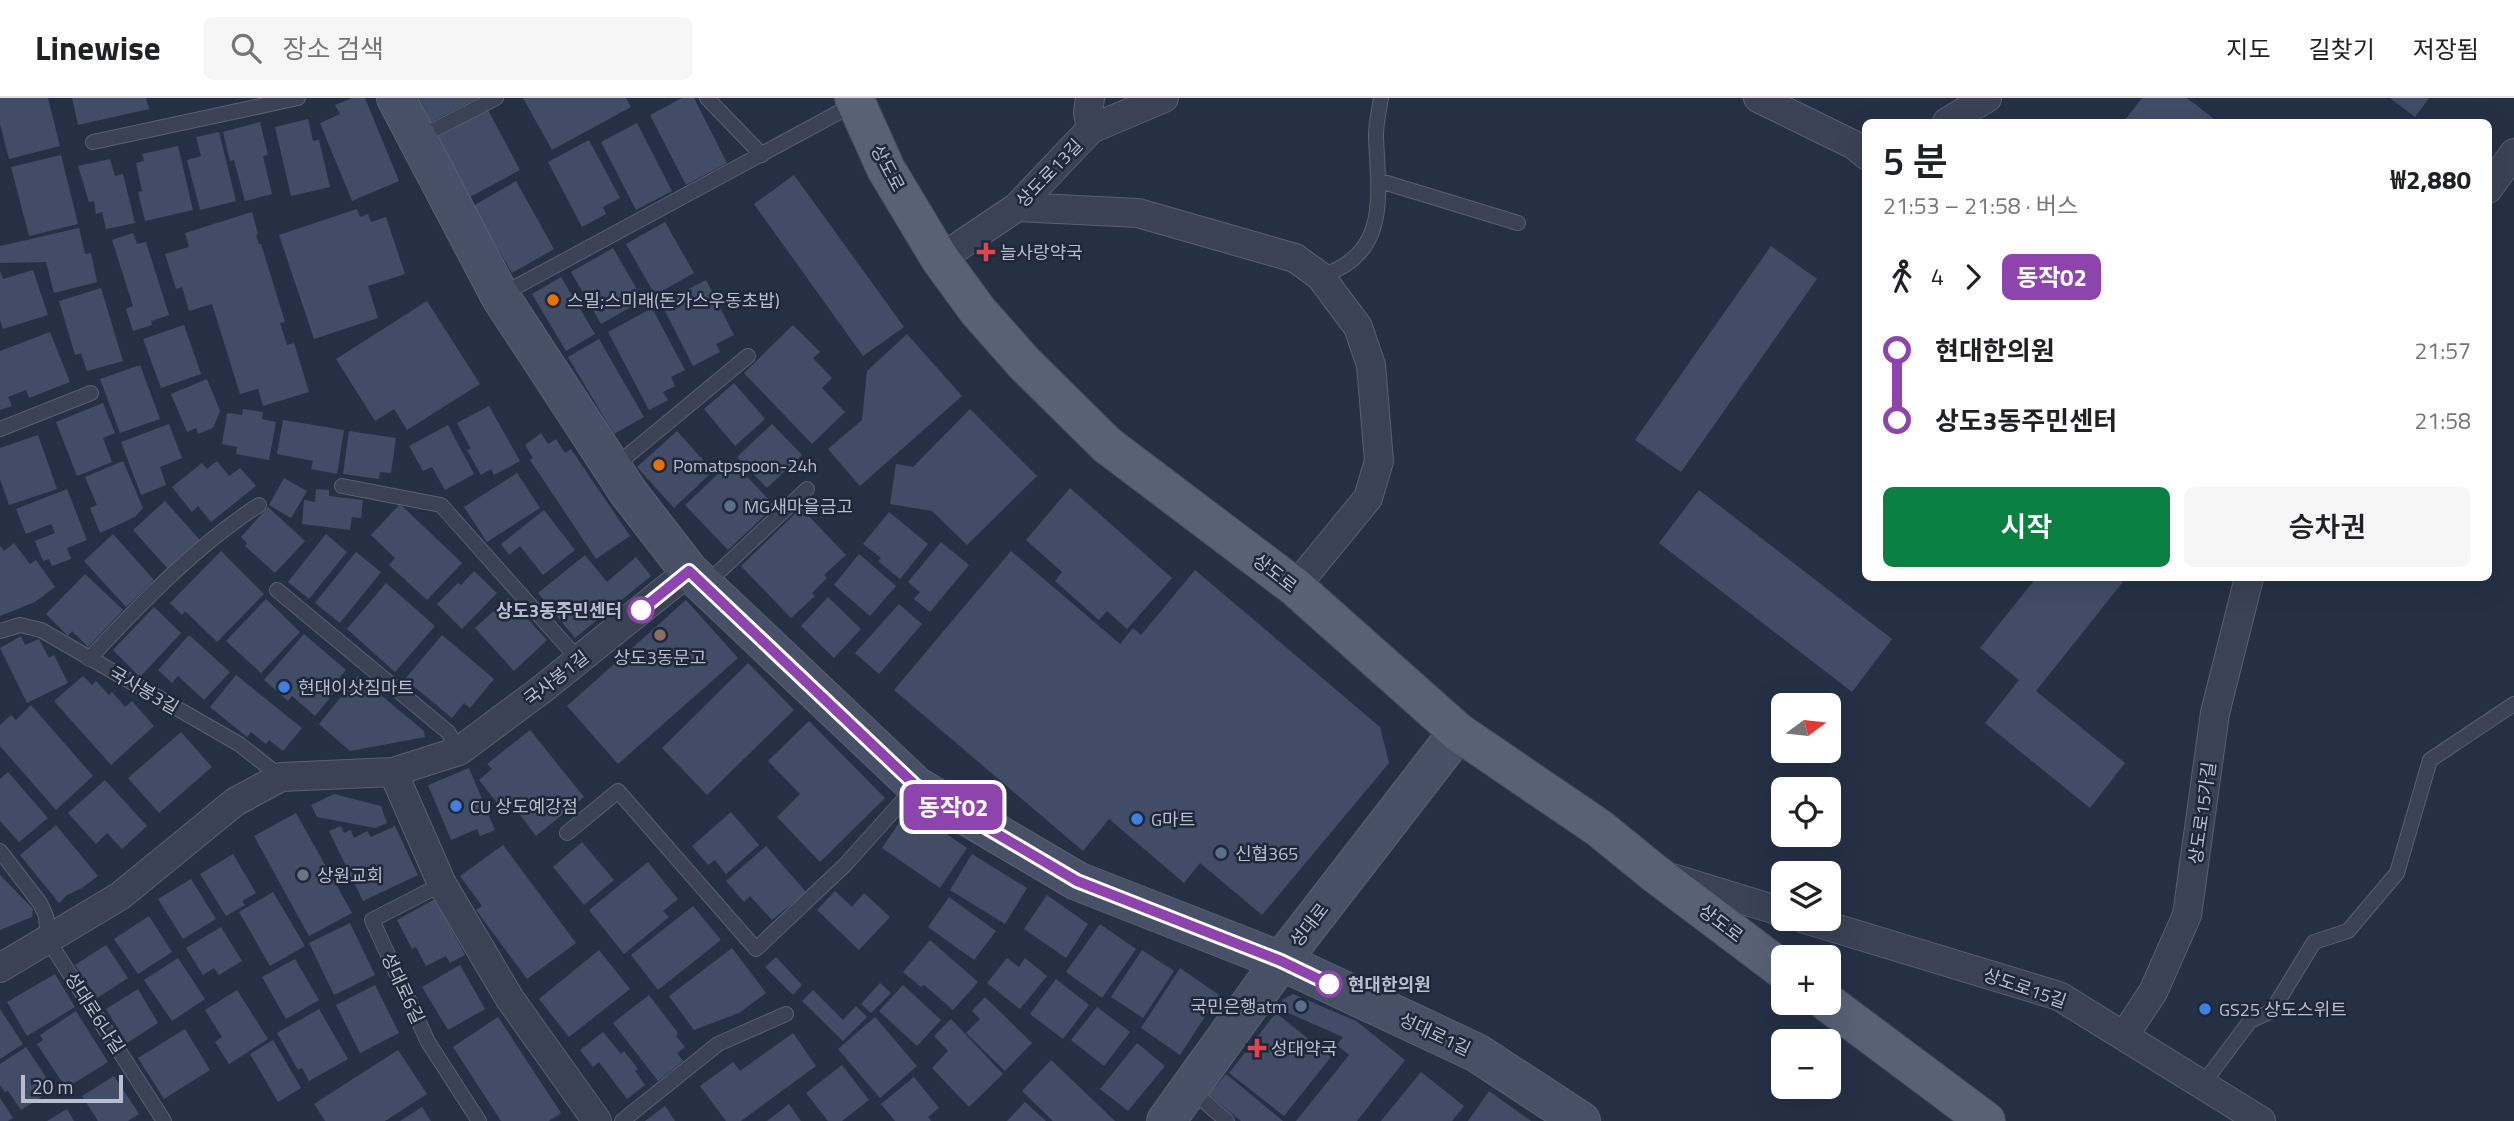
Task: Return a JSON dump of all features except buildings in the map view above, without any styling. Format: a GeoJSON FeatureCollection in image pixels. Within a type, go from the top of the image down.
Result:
{"type":"FeatureCollection","features":[{"type":"Feature","properties":{"kind":"main road","name":"상도로"},"geometry":{"type":"LineString","coordinates":[[855,101],[886,169],[940,259],[978,311],[1024,363],[1107,445],[1295,587],[1458,732],[1599,828],[1653,873],[1771,961]]}},
{"type":"Feature","properties":{"kind":"main road"},"geometry":{"type":"LineString","coordinates":[[1841,1013],[1986,1121]]}},
{"type":"Feature","properties":{"kind":"street"},"geometry":{"type":"LineString","coordinates":[[396,98],[500,296],[628,492],[696,579]]}},
{"type":"Feature","properties":{"kind":"street"},"geometry":{"type":"LineString","coordinates":[[1090,98],[1088,113],[1091,129]]}},
{"type":"Feature","properties":{"kind":"street","name":"상도로13길"},"geometry":{"type":"LineString","coordinates":[[940,259],[1017,208],[1091,129],[1164,98]]}},
{"type":"Feature","properties":{"kind":"street"},"geometry":{"type":"LineString","coordinates":[[1758,98],[1854,145],[1862,152]]}},
{"type":"Feature","properties":{"kind":"street"},"geometry":{"type":"LineString","coordinates":[[1952,119],[1987,98]]}},
{"type":"Feature","properties":{"kind":"street"},"geometry":{"type":"LineString","coordinates":[[2492,184],[2514,153]]}},
{"type":"Feature","properties":{"kind":"street"},"geometry":{"type":"LineString","coordinates":[[1017,208],[1138,213],[1295,258],[1320,276],[1358,327],[1371,365],[1379,461],[1368,498],[1295,587]]}},
{"type":"Feature","properties":{"kind":"street","name":"국사봉1길"},"geometry":{"type":"LineString","coordinates":[[0,968],[120,896],[235,802],[281,778],[393,772],[459,751],[579,660],[696,579]]}},
{"type":"Feature","properties":{"kind":"street","name":"성대로1길"},"geometry":{"type":"LineString","coordinates":[[696,579],[916,786],[1077,881],[1281,961],[1477,1054],[1581,1121]]}},
{"type":"Feature","properties":{"kind":"street","name":"상도로15가길"},"geometry":{"type":"LineString","coordinates":[[2124,1036],[2153,992],[2188,915],[2215,713],[2248,581]]}},
{"type":"Feature","properties":{"kind":"street","name":"성대로"},"geometry":{"type":"LineString","coordinates":[[1166,1121],[1281,961],[1458,732]]}},
{"type":"Feature","properties":{"kind":"street"},"geometry":{"type":"LineString","coordinates":[[393,772],[442,884],[510,999],[597,1121]]}},
{"type":"Feature","properties":{"kind":"street"},"geometry":{"type":"LineString","coordinates":[[1653,873],[1771,908]]}},
{"type":"Feature","properties":{"kind":"street","name":"상도로15길"},"geometry":{"type":"LineString","coordinates":[[1841,930],[2059,996],[2262,1121]]}},
{"type":"Feature","properties":{"kind":"lane"},"geometry":{"type":"LineString","coordinates":[[93,142],[298,98]]}},
{"type":"Feature","properties":{"kind":"lane"},"geometry":{"type":"LineString","coordinates":[[417,139],[496,98]]}},
{"type":"Feature","properties":{"kind":"lane"},"geometry":{"type":"LineString","coordinates":[[707,98],[762,155]]}},
{"type":"Feature","properties":{"kind":"lane"},"geometry":{"type":"LineString","coordinates":[[1320,276],[1339,270],[1358,256],[1371,234],[1379,202],[1376,133],[1381,98]]}},
{"type":"Feature","properties":{"kind":"lane"},"geometry":{"type":"LineString","coordinates":[[500,296],[762,155],[855,101]]}},
{"type":"Feature","properties":{"kind":"lane"},"geometry":{"type":"LineString","coordinates":[[1380,181],[1518,223]]}},
{"type":"Feature","properties":{"kind":"lane"},"geometry":{"type":"LineString","coordinates":[[613,467],[748,356]]}},
{"type":"Feature","properties":{"kind":"lane"},"geometry":{"type":"LineString","coordinates":[[0,429],[91,393]]}},
{"type":"Feature","properties":{"kind":"lane"},"geometry":{"type":"LineString","coordinates":[[342,486],[441,505],[579,660]]}},
{"type":"Feature","properties":{"kind":"lane"},"geometry":{"type":"LineString","coordinates":[[696,579],[807,489]]}},
{"type":"Feature","properties":{"kind":"lane"},"geometry":{"type":"LineString","coordinates":[[89,659],[142,604],[232,522],[259,505]]}},
{"type":"Feature","properties":{"kind":"lane"},"geometry":{"type":"LineString","coordinates":[[277,590],[448,732],[459,751]]}},
{"type":"Feature","properties":{"kind":"lane","name":"국사봉3길"},"geometry":{"type":"LineString","coordinates":[[0,631],[30,625],[239,744],[281,778]]}},
{"type":"Feature","properties":{"kind":"lane"},"geometry":{"type":"LineString","coordinates":[[2202,1085],[2250,1021],[2272,1011],[2314,942],[2348,931],[2397,873],[2430,760],[2514,704]]}},
{"type":"Feature","properties":{"kind":"lane"},"geometry":{"type":"LineString","coordinates":[[567,833],[618,792],[756,949],[845,865],[916,786]]}},
{"type":"Feature","properties":{"kind":"lane"},"geometry":{"type":"LineString","coordinates":[[0,851],[40,903],[46,916],[48,940]]}},
{"type":"Feature","properties":{"kind":"lane","name":"성대로6길"},"geometry":{"type":"LineString","coordinates":[[442,884],[372,920],[428,1042],[480,1121]]}},
{"type":"Feature","properties":{"kind":"lane","name":"성대로6나길"},"geometry":{"type":"LineString","coordinates":[[48,940],[164,1121]]}},
{"type":"Feature","properties":{"kind":"lane"},"geometry":{"type":"LineString","coordinates":[[622,1121],[718,1044],[786,1014]]}},
{"type":"Feature","properties":{"kind":"lane"},"geometry":{"type":"LineString","coordinates":[[1189,1089],[1227,1121]]}},
{"type":"Feature","properties":{"kind":"bus line","name":"동작02"},"geometry":{"type":"LineString","coordinates":[[641,610],[689,571],[916,786],[1077,881],[1281,961],[1329,984]]}},
{"type":"Feature","properties":{"kind":"place","name":"늘사랑약국"},"geometry":{"type":"Point","coordinates":[986,252]}},
{"type":"Feature","properties":{"kind":"place","name":"스밀;스미래(돈가스우동초밥)"},"geometry":{"type":"Point","coordinates":[553,300]}},
{"type":"Feature","properties":{"kind":"place","name":"Pomatpspoon-24h"},"geometry":{"type":"Point","coordinates":[659,465]}},
{"type":"Feature","properties":{"kind":"place","name":"MG새마을금고"},"geometry":{"type":"Point","coordinates":[730,506]}},
{"type":"Feature","properties":{"kind":"place","name":"상도3동주민센터"},"geometry":{"type":"Point","coordinates":[641,610]}},
{"type":"Feature","properties":{"kind":"place","name":"상도3동문고"},"geometry":{"type":"Point","coordinates":[660,635]}},
{"type":"Feature","properties":{"kind":"place","name":"현대이삿짐마트"},"geometry":{"type":"Point","coordinates":[284,687]}},
{"type":"Feature","properties":{"kind":"place","name":"CU 상도예강점"},"geometry":{"type":"Point","coordinates":[456,806]}},
{"type":"Feature","properties":{"kind":"place","name":"G마트"},"geometry":{"type":"Point","coordinates":[1137,819]}},
{"type":"Feature","properties":{"kind":"place","name":"신협365"},"geometry":{"type":"Point","coordinates":[1221,853]}},
{"type":"Feature","properties":{"kind":"place","name":"상원교회"},"geometry":{"type":"Point","coordinates":[303,875]}},
{"type":"Feature","properties":{"kind":"place","name":"현대한의원"},"geometry":{"type":"Point","coordinates":[1329,984]}},
{"type":"Feature","properties":{"kind":"place","name":"국민은행atm"},"geometry":{"type":"Point","coordinates":[1301,1006]}},
{"type":"Feature","properties":{"kind":"place","name":"GS25 상도스위트"},"geometry":{"type":"Point","coordinates":[2205,1009]}},
{"type":"Feature","properties":{"kind":"place","name":"성대약국"},"geometry":{"type":"Point","coordinates":[1257,1048]}}]}
